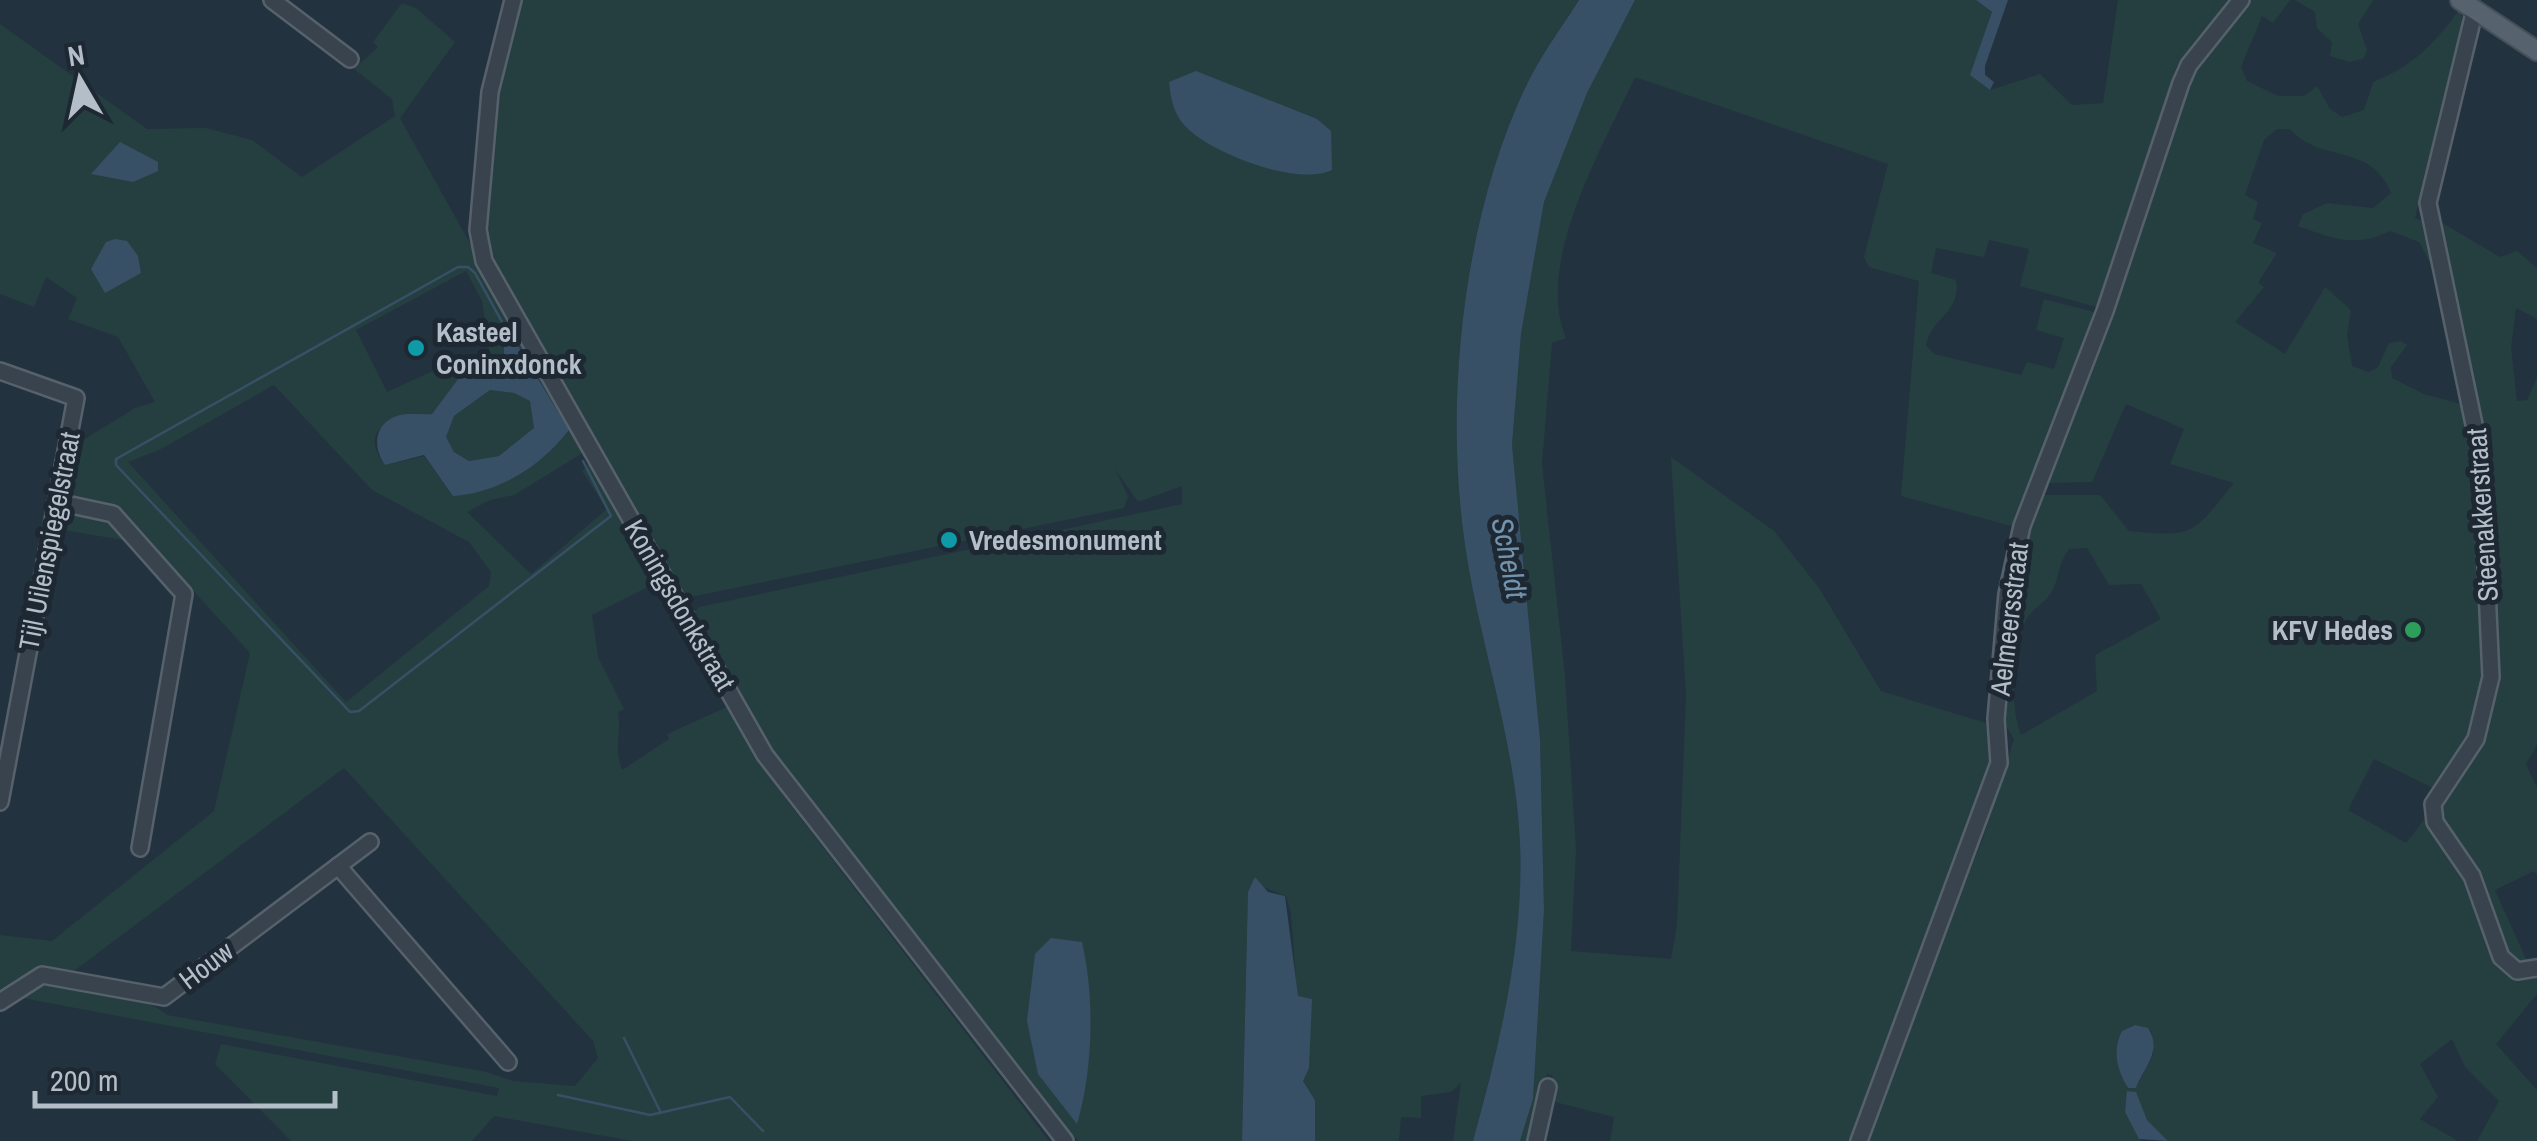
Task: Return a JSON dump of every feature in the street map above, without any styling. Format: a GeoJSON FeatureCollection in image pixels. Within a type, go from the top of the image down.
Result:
{"type":"FeatureCollection","features":[{"type":"Feature","properties":{"kind":"main road"},"geometry":{"type":"LineString","coordinates":[[2467,4],[2537,51]]}},
{"type":"Feature","properties":{"kind":"street"},"geometry":{"type":"LineString","coordinates":[[272,0],[350,59]]}},
{"type":"Feature","properties":{"kind":"street","name":"Koningsdonkstraat"},"geometry":{"type":"LineString","coordinates":[[513,0],[490,92],[478,230],[484,260],[765,755],[1065,1141]]}},
{"type":"Feature","properties":{"kind":"street","name":"Aelmeersstraat"},"geometry":{"type":"LineString","coordinates":[[1859,1141],[1996,776],[2008,594],[2022,526],[2105,311],[2181,84],[2189,65],[2241,0]]}},
{"type":"Feature","properties":{"kind":"street","name":"Steenakkerstraat"},"geometry":{"type":"LineString","coordinates":[[2467,4],[2428,203],[2481,458],[2490,677],[2488,705],[2476,739],[2433,804],[2435,822],[2472,876],[2502,957],[2517,971],[2537,968]]}},
{"type":"Feature","properties":{"kind":"street","name":"Tijl Uilenspiegelstraat"},"geometry":{"type":"LineString","coordinates":[[0,371],[76,398],[4,761],[0,802]]}},
{"type":"Feature","properties":{"kind":"street"},"geometry":{"type":"LineString","coordinates":[[57,502],[113,514],[184,594],[140,848]]}},
{"type":"Feature","properties":{"kind":"street","name":"Houw"},"geometry":{"type":"LineString","coordinates":[[0,1002],[42,976],[164,997],[370,842]]}},
{"type":"Feature","properties":{"kind":"street"},"geometry":{"type":"LineString","coordinates":[[338,866],[508,1062]]}},
{"type":"Feature","properties":{"kind":"street"},"geometry":{"type":"LineString","coordinates":[[1536,1141],[1548,1093]]}},
{"type":"Feature","properties":{"kind":"green space"},"geometry":{"type":"Polygon","coordinates":[[[518,0],[1579,0],[1533,73],[1488,188],[1465,302],[1459,361],[1458,476],[1463,530],[1511,763],[1520,843],[1514,958],[1501,1030],[1473,1141],[1453,1141],[1461,1082],[1451,1092],[1421,1096],[1421,1118],[1401,1117],[1399,1141],[1315,1141],[1315,1100],[1303,1081],[1291,913],[1286,896],[1261,886],[1248,892],[1242,1141],[1079,1141],[1056,1120],[783,767],[693,614],[699,607],[1182,504],[1182,486],[1138,502],[1115,469],[1128,496],[1124,508],[681,599],[484,250],[494,93],[518,0]]]}},
{"type":"Feature","properties":{"kind":"green space"},"geometry":{"type":"Polygon","coordinates":[[[1635,0],[1976,0],[1992,12],[1971,75],[1990,90],[2040,74],[2072,105],[2103,103],[2118,0],[2230,0],[2176,68],[2169,88],[2182,93],[2202,54],[2248,0],[2290,0],[2273,23],[2262,16],[2241,67],[2247,81],[2278,96],[2304,96],[2317,86],[2330,109],[2342,117],[2364,110],[2373,82],[2422,53],[2459,10],[2463,18],[2415,218],[2428,224],[2424,235],[2442,239],[2439,221],[2500,257],[2517,251],[2537,268],[2537,319],[2516,308],[2511,347],[2517,401],[2527,400],[2537,378],[2537,745],[2526,764],[2537,788],[2537,875],[2534,871],[2495,890],[2526,959],[2537,957],[2537,994],[2496,1044],[2537,1090],[2537,1141],[2477,1141],[2499,1101],[2465,1067],[2452,1039],[2420,1064],[2438,1097],[2420,1119],[2458,1141],[2168,1141],[2147,1120],[2135,1092],[2128,1091],[2125,1112],[2141,1141],[1610,1141],[1614,1117],[1555,1102],[1552,1075],[1547,1074],[1532,1141],[1520,1141],[1533,1099],[1544,910],[1540,739],[1512,445],[1521,334],[1544,202],[1587,93],[1635,0]],[[1635,77],[1591,170],[1565,240],[1559,275],[1558,308],[1566,338],[1552,343],[1542,464],[1565,676],[1576,850],[1571,951],[1671,959],[1677,925],[1686,695],[1671,457],[1774,531],[1819,588],[1881,691],[1989,724],[1989,770],[1939,912],[1951,916],[1983,838],[2014,739],[2004,723],[2013,585],[2026,530],[1901,496],[1919,281],[1869,267],[1864,257],[1888,164],[1635,77]],[[2277,129],[2264,140],[2245,195],[2258,202],[2253,219],[2262,223],[2253,243],[2277,253],[2258,283],[2264,287],[2235,322],[2285,354],[2325,287],[2351,310],[2347,335],[2352,366],[2369,372],[2378,367],[2389,343],[2401,341],[2407,345],[2391,367],[2392,378],[2424,394],[2468,406],[2486,560],[2489,649],[2482,710],[2439,791],[2374,759],[2348,810],[2406,843],[2460,774],[2482,734],[2496,670],[2486,461],[2448,270],[2438,278],[2419,242],[2390,231],[2366,239],[2344,240],[2298,226],[2303,214],[2327,203],[2373,208],[2391,193],[2371,166],[2316,147],[2290,129],[2277,129]],[[1989,240],[1984,257],[1936,248],[1931,273],[1956,280],[1957,291],[1926,345],[1934,354],[2021,375],[2027,362],[2054,369],[2064,338],[2036,330],[2044,299],[2094,312],[2096,307],[2020,286],[2029,249],[1989,240]],[[2126,404],[2092,482],[2045,483],[2040,495],[2100,495],[2129,531],[2168,533],[2181,532],[2200,522],[2234,483],[2170,464],[2184,429],[2126,404]],[[2087,548],[2069,549],[2052,591],[2026,620],[2018,646],[2014,693],[2021,735],[2097,691],[2095,655],[2161,619],[2141,584],[2109,585],[2087,548]],[[2135,1025],[2122,1031],[2117,1060],[2121,1074],[2128,1088],[2136,1088],[2153,1055],[2151,1031],[2135,1025]]]}},
{"type":"Feature","properties":{"kind":"green space"},"geometry":{"type":"Polygon","coordinates":[[[2295,0],[2373,0],[2358,24],[2367,50],[2363,59],[2349,62],[2330,56],[2332,42],[2317,28],[2315,12],[2295,0]]]}},
{"type":"Feature","properties":{"kind":"green space"},"geometry":{"type":"Polygon","coordinates":[[[402,3],[416,8],[455,42],[400,118],[586,451],[514,495],[490,500],[467,512],[531,574],[607,509],[582,471],[592,461],[663,585],[652,592],[648,587],[592,615],[598,657],[624,709],[618,712],[622,770],[669,739],[667,734],[729,706],[785,798],[1049,1141],[632,1141],[494,1116],[472,1141],[291,1141],[215,1064],[221,1044],[497,1096],[499,1088],[23,998],[38,984],[86,988],[142,1001],[167,1015],[487,1072],[513,1081],[575,1086],[598,1058],[593,1041],[344,768],[70,974],[35,971],[0,996],[0,935],[52,941],[214,811],[250,653],[125,516],[108,506],[66,499],[75,445],[135,408],[155,402],[118,337],[68,319],[77,298],[46,277],[34,307],[0,294],[0,24],[147,129],[206,128],[252,140],[302,177],[395,116],[392,99],[354,69],[378,47],[373,42],[402,3]],[[466,271],[356,330],[387,392],[452,362],[490,355],[482,301],[466,271]],[[508,331],[504,333],[504,363],[497,373],[464,371],[432,414],[396,420],[378,431],[377,451],[385,465],[424,456],[453,495],[470,493],[517,476],[558,444],[569,430],[508,331]],[[274,385],[159,450],[128,462],[346,702],[489,586],[491,572],[469,542],[372,490],[274,385]]]}},
{"type":"Feature","properties":{"kind":"green space"},"geometry":{"type":"Polygon","coordinates":[[[490,390],[514,393],[530,401],[535,428],[499,456],[469,461],[454,452],[445,437],[454,416],[490,390]]]}},
{"type":"Feature","properties":{"kind":"green space"},"geometry":{"type":"Polygon","coordinates":[[[60,510],[110,519],[129,541],[57,529],[60,510]]]}},
{"type":"Feature","properties":{"kind":"water","name":"Scheldt"},"geometry":{"type":"Polygon","coordinates":[[[1579,0],[1635,0],[1587,93],[1544,202],[1521,334],[1512,445],[1540,739],[1544,910],[1533,1099],[1520,1141],[1473,1141],[1501,1030],[1514,956],[1520,843],[1511,763],[1463,530],[1458,476],[1459,361],[1465,302],[1488,188],[1533,73],[1579,0]]]}},
{"type":"Feature","properties":{"kind":"water"},"geometry":{"type":"Polygon","coordinates":[[[1976,0],[2008,0],[1985,66],[1985,75],[1994,82],[1990,90],[1970,75],[1992,12],[1976,0]]]}},
{"type":"Feature","properties":{"kind":"water"},"geometry":{"type":"Polygon","coordinates":[[[1196,71],[1317,119],[1331,131],[1332,170],[1317,174],[1277,171],[1234,156],[1197,136],[1178,116],[1169,82],[1196,71]]]}},
{"type":"Feature","properties":{"kind":"water"},"geometry":{"type":"Polygon","coordinates":[[[120,142],[158,162],[158,171],[133,182],[91,174],[120,142]]]}},
{"type":"Feature","properties":{"kind":"water"},"geometry":{"type":"Polygon","coordinates":[[[127,241],[138,256],[141,273],[105,293],[91,269],[106,242],[127,241]]]}},
{"type":"Feature","properties":{"kind":"water"},"geometry":{"type":"Polygon","coordinates":[[[509,331],[569,430],[558,443],[517,476],[470,494],[453,496],[424,455],[385,465],[377,443],[385,423],[400,415],[432,414],[464,371],[497,372],[504,363],[504,333],[509,331]],[[490,390],[454,416],[446,437],[454,452],[469,461],[499,456],[534,428],[530,401],[514,393],[490,390]]]}},
{"type":"Feature","properties":{"kind":"water"},"geometry":{"type":"Polygon","coordinates":[[[1255,877],[1268,892],[1285,896],[1298,996],[1312,999],[1309,1068],[1303,1081],[1315,1100],[1315,1141],[1242,1141],[1248,892],[1255,877]]]}},
{"type":"Feature","properties":{"kind":"water"},"geometry":{"type":"Polygon","coordinates":[[[1051,938],[1082,942],[1086,964],[1089,1057],[1077,1124],[1038,1074],[1027,1021],[1035,954],[1051,938]]]}},
{"type":"Feature","properties":{"kind":"water"},"geometry":{"type":"Polygon","coordinates":[[[2135,1025],[2148,1028],[2154,1044],[2136,1088],[2128,1088],[2119,1067],[2117,1045],[2122,1031],[2135,1025]]]}},
{"type":"Feature","properties":{"kind":"water"},"geometry":{"type":"Polygon","coordinates":[[[2127,1091],[2136,1092],[2147,1120],[2168,1141],[2139,1139],[2125,1112],[2127,1091]]]}},
{"type":"Feature","properties":{"kind":"waterway"},"geometry":{"type":"LineString","coordinates":[[507,331],[475,273],[468,267],[458,267],[116,459],[116,465],[350,712],[359,711],[611,516],[583,461]]}},
{"type":"Feature","properties":{"kind":"waterway"},"geometry":{"type":"LineString","coordinates":[[624,1038],[661,1113]]}},
{"type":"Feature","properties":{"kind":"waterway"},"geometry":{"type":"LineString","coordinates":[[558,1095],[650,1115],[730,1097],[763,1131]]}},
{"type":"Feature","properties":{"kind":"place","name":"Kasteel Coninxdonck"},"geometry":{"type":"Point","coordinates":[416,348]}},
{"type":"Feature","properties":{"kind":"place","name":"Vredesmonument"},"geometry":{"type":"Point","coordinates":[949,540]}},
{"type":"Feature","properties":{"kind":"place","name":"KFV Hedes"},"geometry":{"type":"Point","coordinates":[2413,630]}}]}
